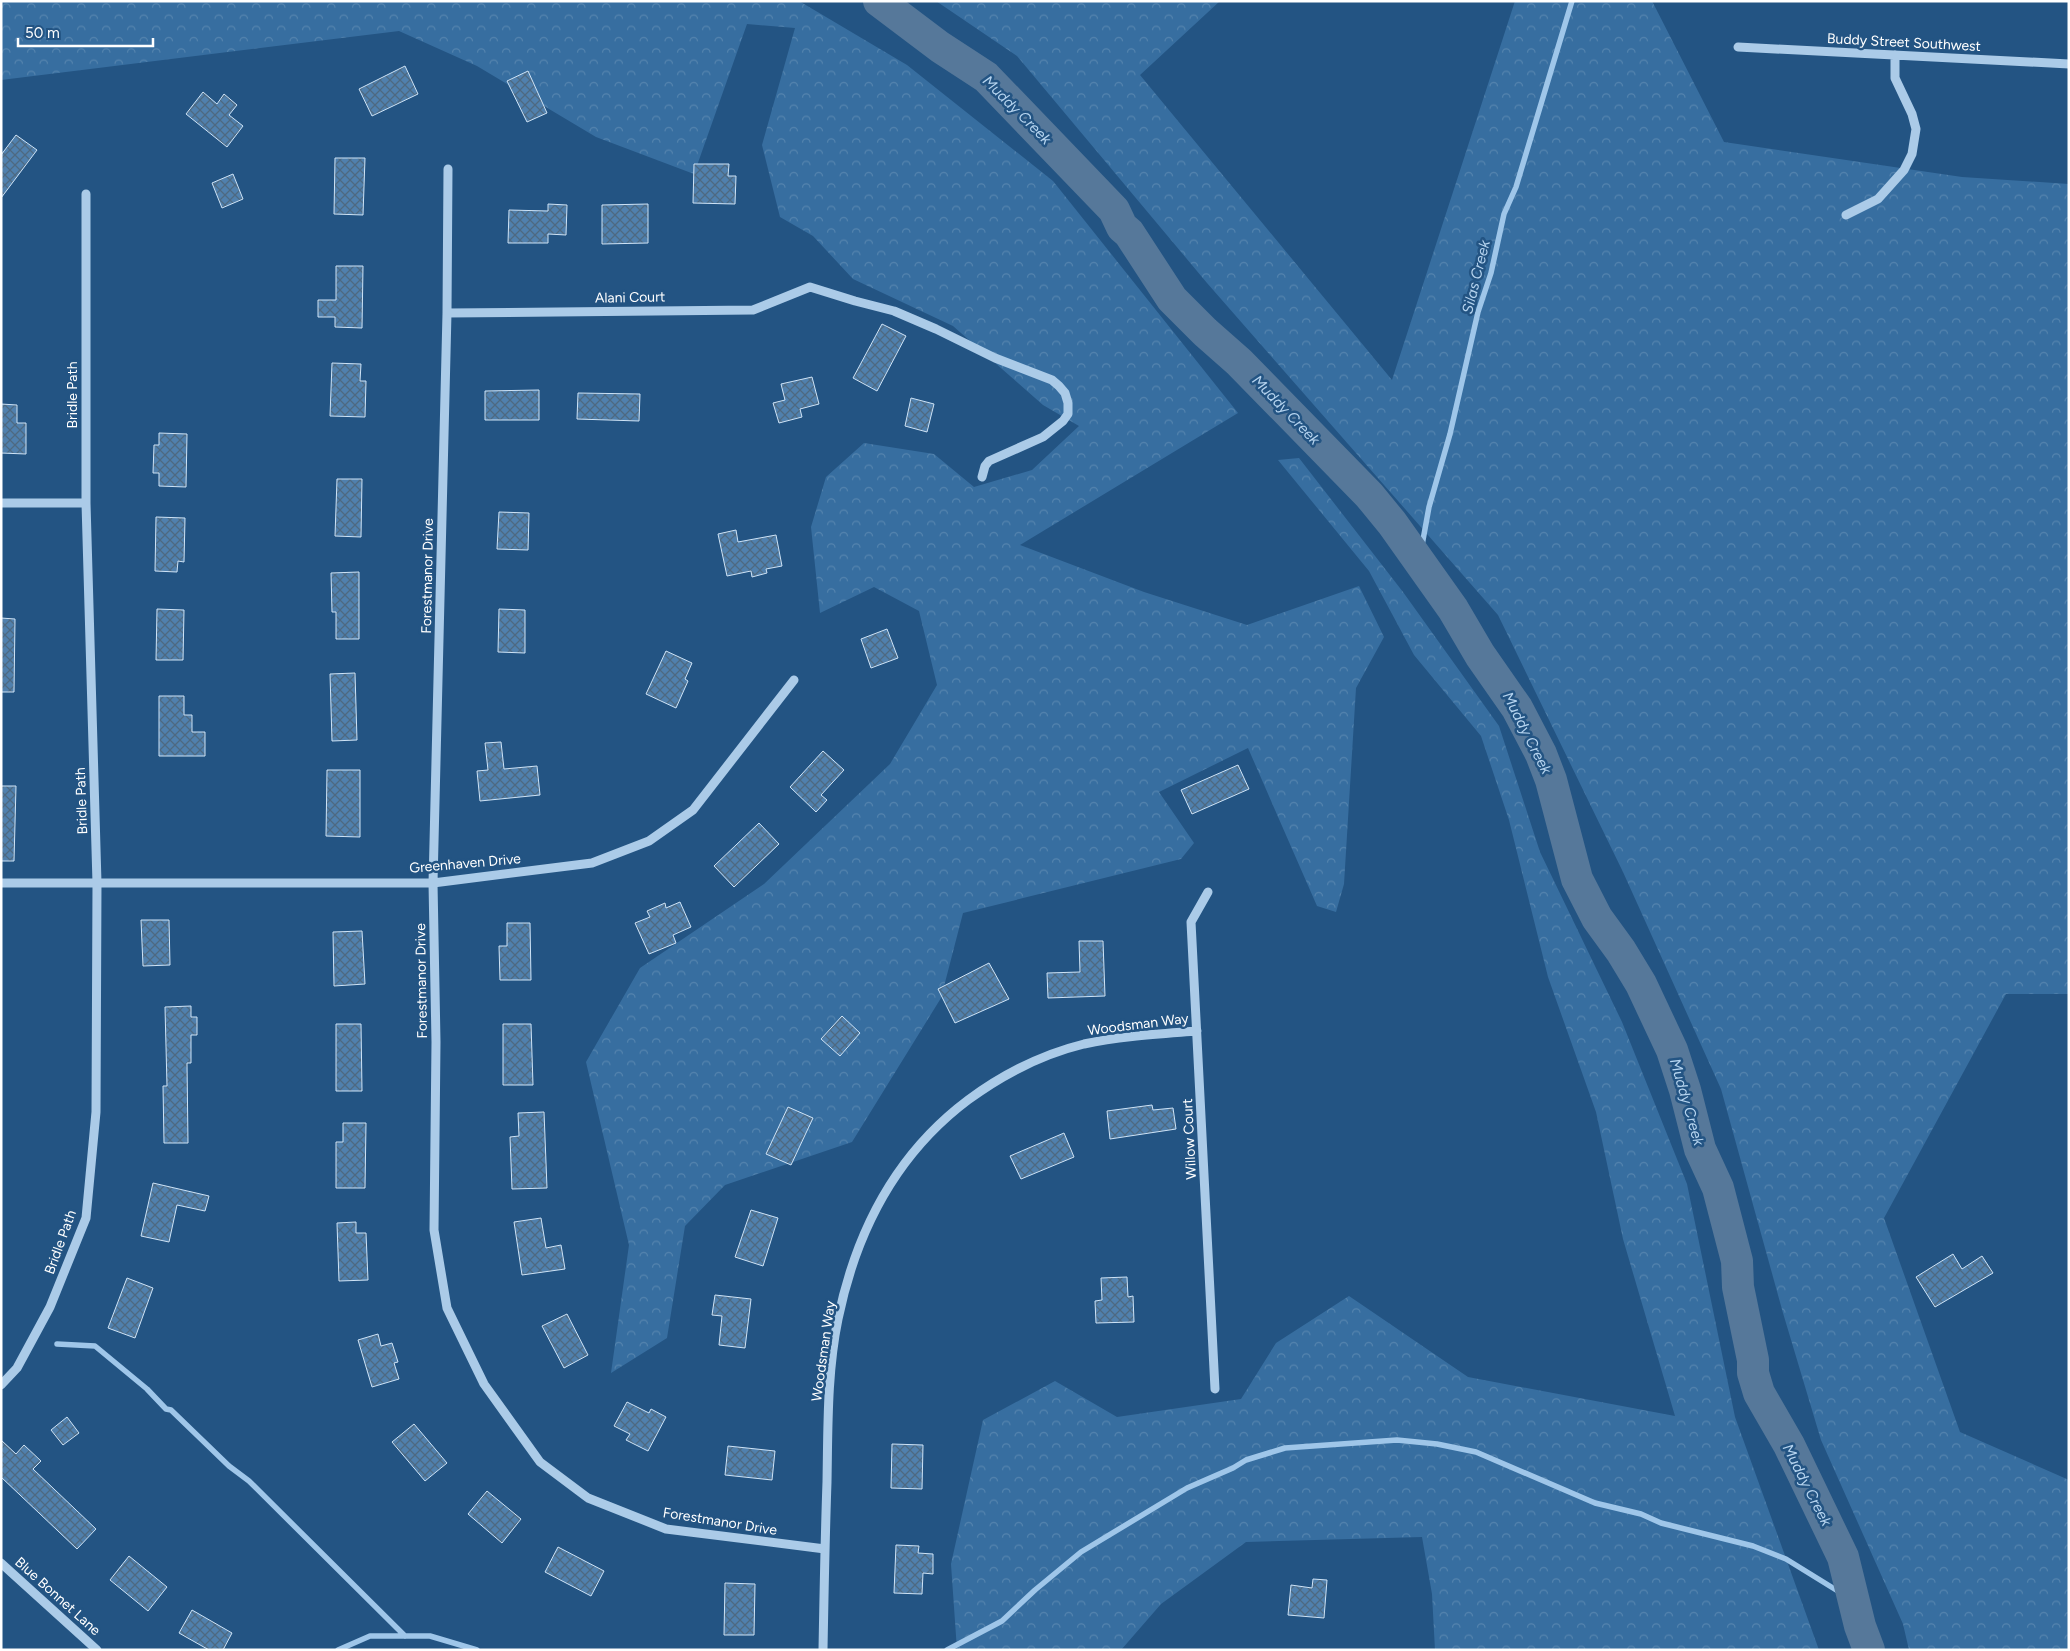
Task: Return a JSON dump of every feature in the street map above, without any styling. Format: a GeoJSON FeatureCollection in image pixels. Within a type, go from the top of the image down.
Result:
{"type":"FeatureCollection","features":[{"type":"Feature","properties":{"kind":"street","name":"Buddy Street Southwest"},"geometry":{"type":"LineString","coordinates":[[1738,47],[2069,64]]}},
{"type":"Feature","properties":{"kind":"street"},"geometry":{"type":"LineString","coordinates":[[1846,215],[1878,199],[1904,170],[1912,154],[1916,129],[1912,114],[1895,78],[1895,55]]}},
{"type":"Feature","properties":{"kind":"street","name":"Forestmanor Drive"},"geometry":{"type":"LineString","coordinates":[[448,169],[447,313],[433,883],[436,1042],[434,1230],[447,1308],[484,1384],[540,1462],[588,1498],[666,1529],[825,1549]]}},
{"type":"Feature","properties":{"kind":"street","name":"Bridle Path"},"geometry":{"type":"LineString","coordinates":[[1,1385],[17,1368],[50,1307],[86,1218],[96,1112],[97,883],[86,503],[86,194]]}},
{"type":"Feature","properties":{"kind":"street","name":"Alani Court"},"geometry":{"type":"LineString","coordinates":[[447,313],[753,310],[810,287],[894,311],[995,358],[1052,380],[1065,393],[1068,403],[1068,414],[1055,429],[1037,440],[989,461],[985,466],[982,477]]}},
{"type":"Feature","properties":{"kind":"street"},"geometry":{"type":"LineString","coordinates":[[1,503],[86,503]]}},
{"type":"Feature","properties":{"kind":"street","name":"Greenhaven Drive"},"geometry":{"type":"LineString","coordinates":[[1,882],[433,883],[592,863],[649,841],[693,810],[794,680]]}},
{"type":"Feature","properties":{"kind":"street","name":"Willow Court"},"geometry":{"type":"LineString","coordinates":[[1208,892],[1191,922],[1215,1389]]}},
{"type":"Feature","properties":{"kind":"street","name":"Woodsman Way"},"geometry":{"type":"LineString","coordinates":[[824,1650],[828,1415],[838,1320],[850,1273],[862,1239],[880,1200],[901,1165],[929,1133],[954,1110],[1007,1074],[1045,1057],[1084,1044],[1136,1036],[1197,1031]]}},
{"type":"Feature","properties":{"kind":"street","name":"Blue Bonnet Lane"},"geometry":{"type":"LineString","coordinates":[[1,1563],[97,1650]]}},
{"type":"Feature","properties":{"kind":"green space"},"geometry":{"type":"Polygon","coordinates":[[[1,1],[799,1],[907,65],[1053,181],[1238,413],[1020,545],[1144,592],[1247,625],[1359,586],[1384,637],[1356,688],[1344,884],[1336,912],[1317,906],[1248,748],[1159,792],[1194,843],[1181,859],[963,913],[941,998],[852,1142],[725,1185],[685,1226],[667,1338],[611,1373],[629,1245],[586,1062],[640,968],[764,884],[890,764],[937,685],[919,611],[874,587],[820,613],[811,527],[826,477],[864,443],[934,454],[974,487],[1032,470],[1079,426],[1043,405],[953,326],[853,279],[813,236],[780,217],[762,145],[795,28],[747,24],[694,174],[596,137],[477,66],[399,31],[1,80],[1,1]]]}},
{"type":"Feature","properties":{"kind":"green space"},"geometry":{"type":"Polygon","coordinates":[[[936,1],[1220,1],[1140,75],[1392,380],[1515,1],[1652,1],[1724,142],[1962,177],[2069,184],[2069,994],[2006,994],[1884,1218],[1960,1432],[2069,1480],[2069,1650],[1909,1650],[1903,1624],[1821,1440],[1783,1313],[1721,1089],[1623,872],[1498,615],[1207,283],[1017,56],[936,1]]]}},
{"type":"Feature","properties":{"kind":"green space"},"geometry":{"type":"Polygon","coordinates":[[[1299,458],[1403,592],[1499,726],[1540,852],[1622,1022],[1687,1184],[1735,1417],[1819,1650],[1435,1650],[1432,1594],[1422,1537],[1246,1542],[1161,1604],[1121,1650],[957,1650],[951,1564],[983,1420],[1055,1381],[1117,1417],[1241,1399],[1276,1343],[1349,1296],[1468,1377],[1675,1416],[1623,1239],[1596,1112],[1548,977],[1509,820],[1481,736],[1414,655],[1369,571],[1278,460],[1299,458]]]}},
{"type":"Feature","properties":{"kind":"building"},"geometry":{"type":"Polygon","coordinates":[[[405,66],[418,94],[372,116],[359,89],[405,66]]]}},
{"type":"Feature","properties":{"kind":"building"},"geometry":{"type":"Polygon","coordinates":[[[528,71],[547,113],[527,122],[507,81],[528,71]]]}},
{"type":"Feature","properties":{"kind":"building"},"geometry":{"type":"Polygon","coordinates":[[[203,92],[217,104],[224,94],[237,105],[229,115],[243,126],[227,147],[186,114],[203,92]]]}},
{"type":"Feature","properties":{"kind":"building"},"geometry":{"type":"Polygon","coordinates":[[[16,135],[37,150],[1,198],[1,155],[16,135]]]}},
{"type":"Feature","properties":{"kind":"building"},"geometry":{"type":"Polygon","coordinates":[[[335,158],[365,158],[363,215],[334,214],[335,158]]]}},
{"type":"Feature","properties":{"kind":"building"},"geometry":{"type":"Polygon","coordinates":[[[694,164],[729,164],[728,176],[736,176],[735,204],[693,203],[694,164]]]}},
{"type":"Feature","properties":{"kind":"building"},"geometry":{"type":"Polygon","coordinates":[[[233,174],[243,199],[222,208],[212,183],[233,174]]]}},
{"type":"Feature","properties":{"kind":"building"},"geometry":{"type":"Polygon","coordinates":[[[548,204],[567,205],[566,235],[548,234],[548,243],[508,243],[509,210],[548,211],[548,204]]]}},
{"type":"Feature","properties":{"kind":"building"},"geometry":{"type":"Polygon","coordinates":[[[648,204],[648,243],[602,244],[602,205],[648,204]]]}},
{"type":"Feature","properties":{"kind":"building"},"geometry":{"type":"Polygon","coordinates":[[[336,266],[363,266],[362,328],[335,327],[335,317],[318,317],[318,300],[336,300],[336,266]]]}},
{"type":"Feature","properties":{"kind":"building"},"geometry":{"type":"Polygon","coordinates":[[[882,324],[906,336],[877,391],[853,378],[882,324]]]}},
{"type":"Feature","properties":{"kind":"building"},"geometry":{"type":"Polygon","coordinates":[[[332,363],[361,364],[360,381],[366,381],[365,417],[330,416],[332,363]]]}},
{"type":"Feature","properties":{"kind":"building"},"geometry":{"type":"Polygon","coordinates":[[[812,377],[819,404],[800,409],[802,417],[779,423],[773,403],[785,400],[781,384],[812,377]]]}},
{"type":"Feature","properties":{"kind":"building"},"geometry":{"type":"Polygon","coordinates":[[[539,390],[539,420],[485,420],[485,391],[539,390]]]}},
{"type":"Feature","properties":{"kind":"building"},"geometry":{"type":"Polygon","coordinates":[[[578,393],[640,394],[639,421],[577,419],[578,393]]]}},
{"type":"Feature","properties":{"kind":"building"},"geometry":{"type":"Polygon","coordinates":[[[911,398],[934,404],[927,432],[905,426],[911,398]]]}},
{"type":"Feature","properties":{"kind":"building"},"geometry":{"type":"Polygon","coordinates":[[[1,404],[17,405],[17,423],[26,423],[26,454],[1,453],[1,404]]]}},
{"type":"Feature","properties":{"kind":"building"},"geometry":{"type":"Polygon","coordinates":[[[159,433],[187,434],[186,487],[159,486],[159,473],[153,473],[154,445],[159,445],[159,433]]]}},
{"type":"Feature","properties":{"kind":"building"},"geometry":{"type":"Polygon","coordinates":[[[337,479],[362,479],[361,537],[335,536],[337,479]]]}},
{"type":"Feature","properties":{"kind":"building"},"geometry":{"type":"Polygon","coordinates":[[[499,512],[529,513],[528,550],[497,549],[499,512]]]}},
{"type":"Feature","properties":{"kind":"building"},"geometry":{"type":"Polygon","coordinates":[[[156,517],[185,518],[184,562],[178,561],[177,572],[155,571],[156,517]]]}},
{"type":"Feature","properties":{"kind":"building"},"geometry":{"type":"Polygon","coordinates":[[[736,530],[738,542],[776,535],[782,566],[766,569],[767,573],[752,577],[751,571],[727,576],[718,534],[736,530]]]}},
{"type":"Feature","properties":{"kind":"building"},"geometry":{"type":"Polygon","coordinates":[[[359,572],[359,639],[336,639],[336,612],[332,612],[331,573],[359,572]]]}},
{"type":"Feature","properties":{"kind":"building"},"geometry":{"type":"Polygon","coordinates":[[[157,609],[184,610],[183,660],[156,660],[157,609]]]}},
{"type":"Feature","properties":{"kind":"building"},"geometry":{"type":"Polygon","coordinates":[[[499,609],[525,610],[525,653],[498,652],[499,609]]]}},
{"type":"Feature","properties":{"kind":"building"},"geometry":{"type":"Polygon","coordinates":[[[1,618],[15,619],[14,692],[1,692],[1,618]]]}},
{"type":"Feature","properties":{"kind":"building"},"geometry":{"type":"Polygon","coordinates":[[[887,629],[898,658],[871,668],[861,639],[887,629]]]}},
{"type":"Feature","properties":{"kind":"building"},"geometry":{"type":"Polygon","coordinates":[[[666,651],[692,663],[685,679],[688,681],[676,708],[646,694],[666,651]]]}},
{"type":"Feature","properties":{"kind":"building"},"geometry":{"type":"Polygon","coordinates":[[[355,673],[357,740],[332,741],[330,674],[355,673]]]}},
{"type":"Feature","properties":{"kind":"building"},"geometry":{"type":"Polygon","coordinates":[[[159,696],[184,696],[184,715],[192,715],[192,732],[205,732],[205,756],[159,756],[159,696]]]}},
{"type":"Feature","properties":{"kind":"building"},"geometry":{"type":"Polygon","coordinates":[[[501,742],[504,769],[537,766],[540,795],[480,801],[477,771],[488,770],[485,743],[501,742]]]}},
{"type":"Feature","properties":{"kind":"building"},"geometry":{"type":"Polygon","coordinates":[[[823,751],[844,770],[821,795],[827,800],[816,812],[790,787],[823,751]]]}},
{"type":"Feature","properties":{"kind":"building"},"geometry":{"type":"Polygon","coordinates":[[[1238,765],[1249,789],[1192,814],[1181,790],[1238,765]]]}},
{"type":"Feature","properties":{"kind":"building"},"geometry":{"type":"Polygon","coordinates":[[[327,770],[360,770],[360,837],[326,836],[327,770]]]}},
{"type":"Feature","properties":{"kind":"building"},"geometry":{"type":"Polygon","coordinates":[[[1,786],[16,786],[14,861],[1,861],[1,786]]]}},
{"type":"Feature","properties":{"kind":"building"},"geometry":{"type":"Polygon","coordinates":[[[759,823],[779,844],[734,887],[714,866],[759,823]]]}},
{"type":"Feature","properties":{"kind":"building"},"geometry":{"type":"Polygon","coordinates":[[[680,902],[691,927],[673,935],[676,943],[649,954],[635,923],[650,917],[647,911],[665,903],[666,908],[680,902]]]}},
{"type":"Feature","properties":{"kind":"building"},"geometry":{"type":"Polygon","coordinates":[[[141,920],[169,920],[170,965],[143,966],[141,920]]]}},
{"type":"Feature","properties":{"kind":"building"},"geometry":{"type":"Polygon","coordinates":[[[507,923],[530,923],[531,980],[500,980],[499,946],[507,946],[507,923]]]}},
{"type":"Feature","properties":{"kind":"building"},"geometry":{"type":"Polygon","coordinates":[[[362,931],[365,984],[334,986],[333,932],[362,931]]]}},
{"type":"Feature","properties":{"kind":"building"},"geometry":{"type":"Polygon","coordinates":[[[1079,941],[1103,941],[1105,996],[1048,998],[1047,973],[1080,972],[1079,941]]]}},
{"type":"Feature","properties":{"kind":"building"},"geometry":{"type":"Polygon","coordinates":[[[989,963],[1009,999],[955,1023],[938,989],[989,963]]]}},
{"type":"Feature","properties":{"kind":"building"},"geometry":{"type":"Polygon","coordinates":[[[191,1006],[191,1017],[197,1017],[197,1035],[191,1035],[191,1063],[187,1063],[188,1143],[164,1143],[163,1086],[167,1086],[165,1007],[191,1006]]]}},
{"type":"Feature","properties":{"kind":"building"},"geometry":{"type":"Polygon","coordinates":[[[842,1016],[860,1033],[840,1056],[821,1039],[842,1016]]]}},
{"type":"Feature","properties":{"kind":"building"},"geometry":{"type":"Polygon","coordinates":[[[336,1024],[361,1024],[362,1091],[336,1091],[336,1024]]]}},
{"type":"Feature","properties":{"kind":"building"},"geometry":{"type":"Polygon","coordinates":[[[503,1024],[531,1024],[533,1085],[503,1085],[503,1024]]]}},
{"type":"Feature","properties":{"kind":"building"},"geometry":{"type":"Polygon","coordinates":[[[1152,1105],[1153,1110],[1173,1108],[1176,1129],[1110,1139],[1107,1111],[1152,1105]]]}},
{"type":"Feature","properties":{"kind":"building"},"geometry":{"type":"Polygon","coordinates":[[[788,1107],[813,1118],[791,1165],[766,1154],[788,1107]]]}},
{"type":"Feature","properties":{"kind":"building"},"geometry":{"type":"Polygon","coordinates":[[[544,1112],[547,1188],[512,1189],[510,1137],[519,1136],[518,1113],[544,1112]]]}},
{"type":"Feature","properties":{"kind":"building"},"geometry":{"type":"Polygon","coordinates":[[[343,1123],[366,1123],[365,1188],[336,1188],[336,1142],[343,1142],[343,1123]]]}},
{"type":"Feature","properties":{"kind":"building"},"geometry":{"type":"Polygon","coordinates":[[[1064,1133],[1074,1157],[1021,1179],[1010,1156],[1064,1133]]]}},
{"type":"Feature","properties":{"kind":"building"},"geometry":{"type":"Polygon","coordinates":[[[153,1183],[209,1196],[205,1211],[177,1205],[169,1242],[141,1236],[153,1183]]]}},
{"type":"Feature","properties":{"kind":"building"},"geometry":{"type":"Polygon","coordinates":[[[751,1210],[778,1218],[763,1266],[735,1257],[751,1210]]]}},
{"type":"Feature","properties":{"kind":"building"},"geometry":{"type":"Polygon","coordinates":[[[541,1218],[546,1248],[561,1245],[565,1269],[522,1275],[514,1222],[541,1218]]]}},
{"type":"Feature","properties":{"kind":"building"},"geometry":{"type":"Polygon","coordinates":[[[356,1222],[356,1233],[366,1233],[368,1280],[339,1281],[337,1223],[356,1222]]]}},
{"type":"Feature","properties":{"kind":"building"},"geometry":{"type":"Polygon","coordinates":[[[1953,1254],[1962,1269],[1982,1256],[1993,1273],[1935,1307],[1916,1277],[1953,1254]]]}},
{"type":"Feature","properties":{"kind":"building"},"geometry":{"type":"Polygon","coordinates":[[[1127,1277],[1128,1297],[1133,1296],[1134,1322],[1096,1323],[1095,1301],[1102,1300],[1101,1278],[1127,1277]]]}},
{"type":"Feature","properties":{"kind":"building"},"geometry":{"type":"Polygon","coordinates":[[[127,1278],[153,1288],[135,1338],[108,1328],[127,1278]]]}},
{"type":"Feature","properties":{"kind":"building"},"geometry":{"type":"Polygon","coordinates":[[[715,1295],[751,1299],[745,1348],[719,1345],[722,1316],[712,1315],[715,1295]]]}},
{"type":"Feature","properties":{"kind":"building"},"geometry":{"type":"Polygon","coordinates":[[[567,1314],[588,1355],[564,1368],[542,1326],[567,1314]]]}},
{"type":"Feature","properties":{"kind":"building"},"geometry":{"type":"Polygon","coordinates":[[[378,1334],[381,1346],[392,1343],[398,1362],[394,1363],[399,1379],[372,1387],[358,1340],[378,1334]]]}},
{"type":"Feature","properties":{"kind":"building"},"geometry":{"type":"Polygon","coordinates":[[[627,1402],[649,1413],[651,1409],[666,1417],[648,1451],[626,1440],[630,1434],[614,1426],[627,1402]]]}},
{"type":"Feature","properties":{"kind":"building"},"geometry":{"type":"Polygon","coordinates":[[[67,1417],[79,1433],[63,1445],[51,1430],[67,1417]]]}},
{"type":"Feature","properties":{"kind":"building"},"geometry":{"type":"Polygon","coordinates":[[[414,1424],[447,1463],[425,1481],[392,1442],[414,1424]]]}},
{"type":"Feature","properties":{"kind":"building"},"geometry":{"type":"Polygon","coordinates":[[[1,1440],[16,1454],[24,1445],[41,1461],[33,1469],[96,1529],[77,1549],[1,1477],[1,1440]]]}},
{"type":"Feature","properties":{"kind":"building"},"geometry":{"type":"Polygon","coordinates":[[[892,1444],[923,1445],[922,1489],[891,1488],[892,1444]]]}},
{"type":"Feature","properties":{"kind":"building"},"geometry":{"type":"Polygon","coordinates":[[[728,1446],[775,1451],[772,1480],[725,1475],[728,1446]]]}},
{"type":"Feature","properties":{"kind":"building"},"geometry":{"type":"Polygon","coordinates":[[[487,1491],[521,1519],[502,1543],[468,1514],[487,1491]]]}},
{"type":"Feature","properties":{"kind":"building"},"geometry":{"type":"Polygon","coordinates":[[[896,1545],[919,1546],[918,1553],[933,1554],[933,1574],[923,1573],[922,1594],[894,1593],[896,1545]]]}},
{"type":"Feature","properties":{"kind":"building"},"geometry":{"type":"Polygon","coordinates":[[[558,1547],[604,1571],[591,1596],[545,1572],[558,1547]]]}},
{"type":"Feature","properties":{"kind":"building"},"geometry":{"type":"Polygon","coordinates":[[[129,1556],[167,1587],[148,1611],[110,1580],[129,1556]]]}},
{"type":"Feature","properties":{"kind":"building"},"geometry":{"type":"Polygon","coordinates":[[[1313,1579],[1327,1580],[1324,1618],[1288,1615],[1291,1585],[1312,1588],[1313,1579]]]}},
{"type":"Feature","properties":{"kind":"building"},"geometry":{"type":"Polygon","coordinates":[[[725,1583],[755,1584],[754,1635],[724,1635],[725,1583]]]}},
{"type":"Feature","properties":{"kind":"building"},"geometry":{"type":"Polygon","coordinates":[[[192,1610],[232,1633],[223,1650],[209,1650],[179,1633],[192,1610]]]}},
{"type":"Feature","properties":{"kind":"waterway","name":"Muddy Creek"},"geometry":{"type":"LineString","coordinates":[[879,1],[940,47],[986,77],[1114,210],[1122,227],[1129,233],[1172,299],[1239,362],[1369,495],[1392,523],[1453,609],[1480,655],[1517,708],[1541,754],[1551,780],[1577,879],[1597,918],[1621,951],[1641,984],[1672,1050],[1685,1090],[1700,1149],[1718,1188],[1737,1261],[1738,1287],[1753,1360],[1753,1373],[1759,1393],[1789,1445],[1843,1557],[1860,1626],[1869,1650]]}},
{"type":"Feature","properties":{"kind":"waterway","name":"Silas Creek"},"geometry":{"type":"LineString","coordinates":[[1419,562],[1429,507],[1450,434],[1478,312],[1491,273],[1504,214],[1516,187],[1572,1]]}},
{"type":"Feature","properties":{"kind":"waterway"},"geometry":{"type":"LineString","coordinates":[[57,1344],[95,1346],[147,1389],[166,1409],[171,1410],[229,1466],[249,1481],[405,1636]]}},
{"type":"Feature","properties":{"kind":"waterway"},"geometry":{"type":"LineString","coordinates":[[947,1650],[1002,1621],[1035,1590],[1081,1552],[1187,1488],[1233,1468],[1246,1460],[1285,1448],[1397,1440],[1437,1444],[1476,1452],[1595,1503],[1641,1514],[1661,1523],[1753,1546],[1786,1559],[1854,1601]]}},
{"type":"Feature","properties":{"kind":"waterway"},"geometry":{"type":"LineString","coordinates":[[338,1650],[370,1636],[430,1636],[477,1650]]}}]}
